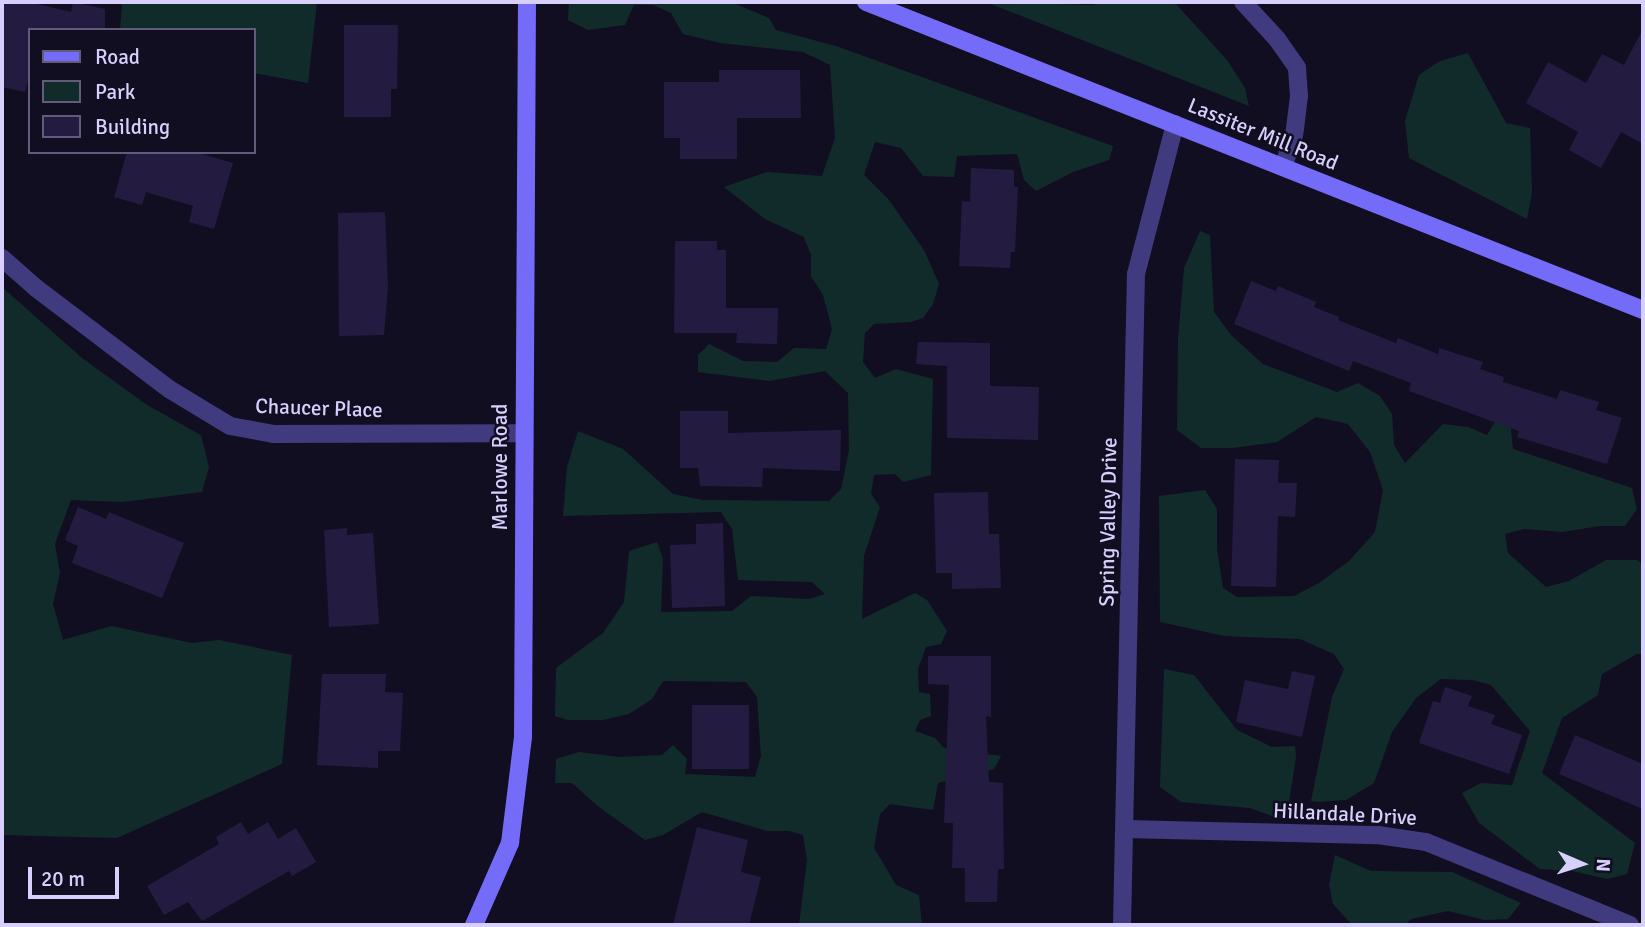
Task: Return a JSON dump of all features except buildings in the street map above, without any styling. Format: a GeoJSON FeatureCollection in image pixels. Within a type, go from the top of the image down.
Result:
{"type":"FeatureCollection","features":[{"type":"Feature","properties":{"kind":"street","name":"Marlowe Road"},"geometry":{"type":"LineString","coordinates":[[474,925],[510,843],[523,737],[527,2]]}},
{"type":"Feature","properties":{"kind":"street","name":"Lassiter Mill Road"},"geometry":{"type":"LineString","coordinates":[[866,2],[1643,310]]}},
{"type":"Feature","properties":{"kind":"street"},"geometry":{"type":"LineString","coordinates":[[1242,2],[1278,39],[1297,68],[1299,96],[1294,134],[1283,167]]}},
{"type":"Feature","properties":{"kind":"street","name":"Spring Valley Drive"},"geometry":{"type":"LineString","coordinates":[[1122,925],[1136,274],[1175,124]]}},
{"type":"Feature","properties":{"kind":"street","name":"Chaucer Place"},"geometry":{"type":"LineString","coordinates":[[2,258],[36,288],[169,389],[230,426],[274,434],[523,433]]}},
{"type":"Feature","properties":{"kind":"street","name":"Hillandale Drive"},"geometry":{"type":"LineString","coordinates":[[1125,829],[1378,835],[1426,842],[1629,925]]}},
{"type":"Feature","properties":{"kind":"green space"},"geometry":{"type":"Polygon","coordinates":[[[111,2],[317,2],[308,83],[256,73],[256,28],[120,28],[122,5],[111,2]]]}},
{"type":"Feature","properties":{"kind":"green space"},"geometry":{"type":"Polygon","coordinates":[[[569,2],[731,2],[769,18],[776,30],[836,46],[1113,146],[1109,160],[1073,172],[1036,191],[1024,180],[1017,154],[957,156],[954,177],[923,176],[901,148],[875,142],[864,175],[889,200],[924,250],[939,284],[933,304],[923,318],[911,322],[874,324],[865,333],[863,362],[875,378],[896,369],[933,379],[931,475],[903,482],[895,474],[874,475],[871,494],[880,507],[864,556],[862,619],[915,593],[927,600],[947,631],[941,644],[926,647],[918,669],[919,692],[930,694],[931,716],[920,720],[915,731],[935,738],[944,748],[1001,756],[994,769],[938,783],[933,810],[890,804],[880,814],[874,848],[896,885],[919,895],[922,925],[799,925],[807,860],[803,835],[789,831],[767,831],[702,812],[663,835],[645,840],[599,807],[572,783],[555,783],[556,759],[579,752],[619,757],[662,755],[673,745],[687,759],[685,774],[755,777],[761,756],[757,697],[746,682],[663,681],[652,699],[629,714],[603,720],[568,720],[555,716],[556,668],[603,633],[624,602],[629,551],[657,542],[663,559],[661,612],[732,611],[751,596],[809,599],[825,594],[812,582],[738,580],[732,529],[721,512],[563,516],[567,467],[578,431],[623,449],[673,494],[703,500],[829,501],[841,489],[849,450],[848,393],[825,371],[769,381],[698,372],[698,355],[709,344],[743,361],[777,362],[794,348],[826,349],[832,329],[823,295],[811,276],[811,255],[804,237],[765,219],[724,187],[767,172],[822,176],[835,138],[830,65],[803,52],[720,43],[683,34],[671,13],[653,5],[634,5],[625,25],[588,30],[568,20],[569,2]]]}},
{"type":"Feature","properties":{"kind":"green space"},"geometry":{"type":"Polygon","coordinates":[[[986,2],[1092,5],[1104,2],[1174,2],[1227,60],[1245,88],[1249,106],[986,2]]]}},
{"type":"Feature","properties":{"kind":"green space"},"geometry":{"type":"Polygon","coordinates":[[[1468,53],[1506,123],[1530,128],[1532,193],[1527,219],[1409,158],[1405,121],[1419,75],[1440,61],[1468,53]]]}},
{"type":"Feature","properties":{"kind":"green space"},"geometry":{"type":"Polygon","coordinates":[[[1200,231],[1210,235],[1214,312],[1232,336],[1263,364],[1337,392],[1358,383],[1380,396],[1392,414],[1394,445],[1405,463],[1443,424],[1468,427],[1487,435],[1508,401],[1513,449],[1632,488],[1637,509],[1625,526],[1600,526],[1562,532],[1524,529],[1505,534],[1508,553],[1546,587],[1569,581],[1606,560],[1637,560],[1643,565],[1643,654],[1637,654],[1602,674],[1598,695],[1562,718],[1542,773],[1635,843],[1627,874],[1607,879],[1572,871],[1540,869],[1479,823],[1462,793],[1481,783],[1512,785],[1530,731],[1491,685],[1472,680],[1441,679],[1416,698],[1392,732],[1374,783],[1346,800],[1311,801],[1332,697],[1344,669],[1334,654],[1300,639],[1224,636],[1160,622],[1159,496],[1205,490],[1217,509],[1217,549],[1223,588],[1237,597],[1294,596],[1319,583],[1349,561],[1375,532],[1383,490],[1370,452],[1348,424],[1316,417],[1277,442],[1232,448],[1201,448],[1177,430],[1178,339],[1184,268],[1200,231]]]}},
{"type":"Feature","properties":{"kind":"green space"},"geometry":{"type":"Polygon","coordinates":[[[2,287],[82,358],[147,405],[201,435],[209,467],[202,492],[123,502],[71,500],[55,544],[60,573],[53,604],[63,640],[111,626],[192,643],[219,640],[292,655],[282,764],[117,838],[2,835],[2,287]]]}},
{"type":"Feature","properties":{"kind":"green space"},"geometry":{"type":"Polygon","coordinates":[[[1164,669],[1194,675],[1237,730],[1272,747],[1295,746],[1296,757],[1286,821],[1250,808],[1181,802],[1160,787],[1164,669]]]}},
{"type":"Feature","properties":{"kind":"green space"},"geometry":{"type":"Polygon","coordinates":[[[1335,855],[1371,871],[1452,872],[1521,903],[1508,919],[1485,920],[1448,911],[1411,919],[1405,925],[1352,925],[1333,904],[1329,885],[1335,855]]]}}]}
